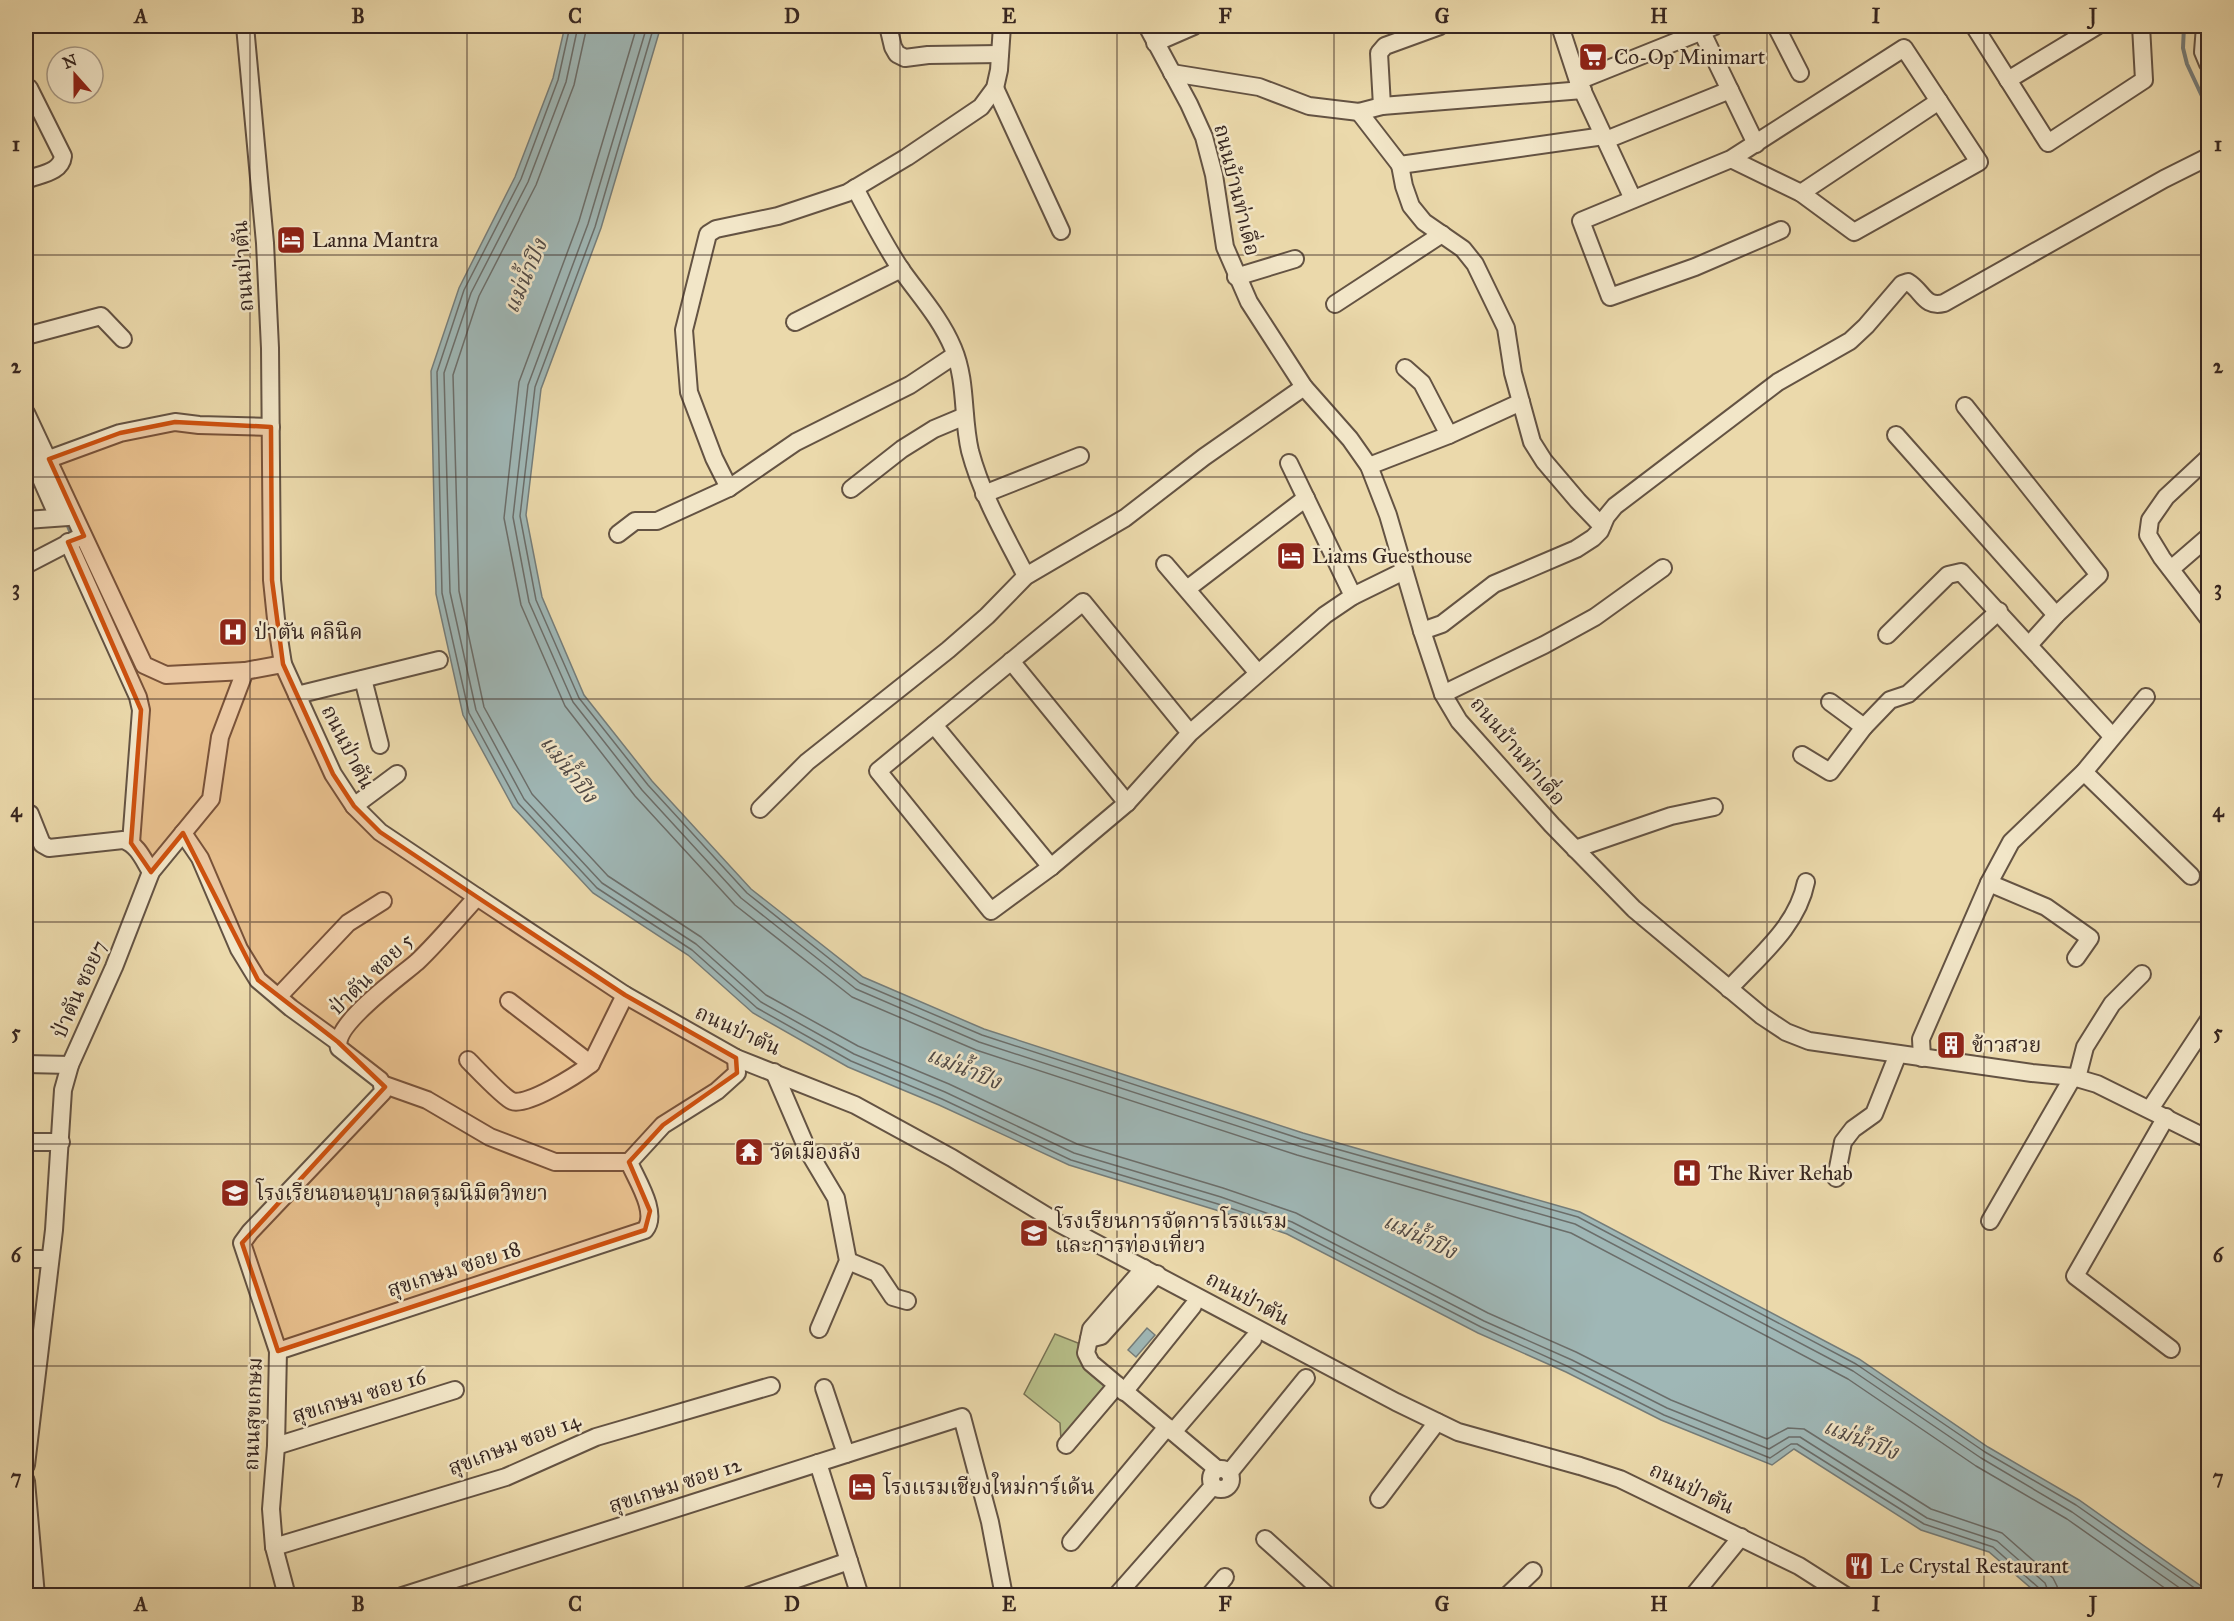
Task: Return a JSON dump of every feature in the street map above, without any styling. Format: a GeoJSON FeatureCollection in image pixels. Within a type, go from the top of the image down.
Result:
{"type":"FeatureCollection","features":[{"type":"Feature","properties":{"kind":"street","name":"ถนนป่าตัน"},"geometry":{"type":"LineString","coordinates":[[245,26],[265,243],[270,348],[272,580],[283,664],[333,774],[354,806],[380,832],[625,995],[736,1058],[774,1071],[855,1105],[952,1158],[1060,1224],[1396,1402],[1437,1422],[1479,1438],[1620,1479],[1799,1566],[1846,1596]]}},
{"type":"Feature","properties":{"kind":"street"},"geometry":{"type":"LineString","coordinates":[[888,26],[893,47],[897,54],[905,58],[928,55],[1000,54]]}},
{"type":"Feature","properties":{"kind":"street"},"geometry":{"type":"LineString","coordinates":[[729,488],[714,458],[689,392],[684,330],[708,234],[716,229],[778,216],[847,193],[907,157],[981,107],[995,88],[999,70],[1002,26]]}},
{"type":"Feature","properties":{"kind":"street","name":"ถนนบ้านท่าเดื่อ"},"geometry":{"type":"LineString","coordinates":[[1147,26],[1204,137],[1214,175],[1225,247],[1236,277],[1249,302],[1304,387],[1350,439],[1369,466],[1388,515],[1443,694],[1459,721],[1575,849],[1634,909],[1778,1027],[1809,1041],[2032,1074],[2075,1077],[2097,1084],[2208,1138]]}},
{"type":"Feature","properties":{"kind":"street"},"geometry":{"type":"LineString","coordinates":[[1155,43],[1194,26]]}},
{"type":"Feature","properties":{"kind":"street"},"geometry":{"type":"LineString","coordinates":[[1382,106],[1379,53],[1385,46],[1440,26]]}},
{"type":"Feature","properties":{"kind":"street"},"geometry":{"type":"LineString","coordinates":[[1560,26],[1581,85],[1633,200]]}},
{"type":"Feature","properties":{"kind":"street"},"geometry":{"type":"LineString","coordinates":[[1974,26],[2048,143],[2144,80],[2141,26]]}},
{"type":"Feature","properties":{"kind":"street"},"geometry":{"type":"LineString","coordinates":[[2008,80],[2097,26]]}},
{"type":"Feature","properties":{"kind":"street"},"geometry":{"type":"LineString","coordinates":[[2205,26],[2207,55]]}},
{"type":"Feature","properties":{"kind":"street"},"geometry":{"type":"LineString","coordinates":[[1172,73],[1258,87],[1309,106],[1359,112],[1382,106],[1581,85],[1705,27],[1755,144]]}},
{"type":"Feature","properties":{"kind":"street"},"geometry":{"type":"LineString","coordinates":[[1782,27],[1800,73]]}},
{"type":"Feature","properties":{"kind":"street"},"geometry":{"type":"LineString","coordinates":[[1731,159],[1801,194],[1854,232],[1979,162],[1904,48],[1731,159],[1581,220],[1610,297],[1695,267],[1781,230]]}},
{"type":"Feature","properties":{"kind":"street"},"geometry":{"type":"LineString","coordinates":[[26,87],[29,88],[63,156],[62,164],[57,168],[26,180]]}},
{"type":"Feature","properties":{"kind":"street"},"geometry":{"type":"LineString","coordinates":[[995,88],[1061,231]]}},
{"type":"Feature","properties":{"kind":"street"},"geometry":{"type":"LineString","coordinates":[[1400,165],[1605,138],[1730,90]]}},
{"type":"Feature","properties":{"kind":"street"},"geometry":{"type":"LineString","coordinates":[[1801,194],[1939,102]]}},
{"type":"Feature","properties":{"kind":"street"},"geometry":{"type":"LineString","coordinates":[[1359,112],[1400,165],[1411,206],[1424,222],[1463,249],[1474,264],[1506,328],[1519,395],[1532,442],[1578,501],[1602,526]]}},
{"type":"Feature","properties":{"kind":"street"},"geometry":{"type":"LineString","coordinates":[[1422,631],[1442,624],[1494,584],[1576,549],[1593,538],[1600,531],[1606,517],[1615,506],[1778,382],[1850,341],[1902,284],[1908,282],[1913,285],[1928,302],[1935,305],[1944,303],[2206,158]]}},
{"type":"Feature","properties":{"kind":"street"},"geometry":{"type":"LineString","coordinates":[[855,188],[901,268],[935,314],[955,355],[962,379],[970,450],[984,494],[1026,576]]}},
{"type":"Feature","properties":{"kind":"street"},"geometry":{"type":"LineString","coordinates":[[1335,304],[1442,234]]}},
{"type":"Feature","properties":{"kind":"street"},"geometry":{"type":"LineString","coordinates":[[1236,277],[1295,259]]}},
{"type":"Feature","properties":{"kind":"street"},"geometry":{"type":"LineString","coordinates":[[795,322],[901,268]]}},
{"type":"Feature","properties":{"kind":"street"},"geometry":{"type":"LineString","coordinates":[[26,336],[101,316],[123,339]]}},
{"type":"Feature","properties":{"kind":"street"},"geometry":{"type":"LineString","coordinates":[[618,534],[635,521],[657,521],[729,488],[796,442],[910,386],[955,355]]}},
{"type":"Feature","properties":{"kind":"street"},"geometry":{"type":"LineString","coordinates":[[1405,368],[1422,383],[1449,435]]}},
{"type":"Feature","properties":{"kind":"street"},"geometry":{"type":"LineString","coordinates":[[760,809],[807,762],[948,650],[1026,576],[1125,518],[1204,457],[1304,387]]}},
{"type":"Feature","properties":{"kind":"street"},"geometry":{"type":"LineString","coordinates":[[1369,466],[1449,435],[1519,395]]}},
{"type":"Feature","properties":{"kind":"street"},"geometry":{"type":"LineString","coordinates":[[1965,406],[2099,576],[2056,615],[2029,645]]}},
{"type":"Feature","properties":{"kind":"street"},"geometry":{"type":"LineString","coordinates":[[26,412],[36,455],[76,539],[91,592],[138,697],[141,710],[131,843]]}},
{"type":"Feature","properties":{"kind":"street"},"geometry":{"type":"LineString","coordinates":[[850,489],[902,449],[934,429],[965,416]]}},
{"type":"Feature","properties":{"kind":"street"},"geometry":{"type":"LineString","coordinates":[[36,455],[120,433],[175,422],[271,427]]}},
{"type":"Feature","properties":{"kind":"street"},"geometry":{"type":"LineString","coordinates":[[1896,435],[2056,615]]}},
{"type":"Feature","properties":{"kind":"street"},"geometry":{"type":"LineString","coordinates":[[984,494],[1080,456]]}},
{"type":"Feature","properties":{"kind":"street"},"geometry":{"type":"LineString","coordinates":[[2208,458],[2166,497],[2150,520],[2148,535],[2171,570],[2208,618]]}},
{"type":"Feature","properties":{"kind":"street"},"geometry":{"type":"LineString","coordinates":[[1289,463],[1353,596]]}},
{"type":"Feature","properties":{"kind":"street"},"geometry":{"type":"LineString","coordinates":[[1187,589],[1306,498]]}},
{"type":"Feature","properties":{"kind":"street"},"geometry":{"type":"LineString","coordinates":[[26,520],[66,517]]}},
{"type":"Feature","properties":{"kind":"street"},"geometry":{"type":"LineString","coordinates":[[2171,570],[2208,537]]}},
{"type":"Feature","properties":{"kind":"street"},"geometry":{"type":"LineString","coordinates":[[76,539],[106,584],[144,665],[166,675],[245,670],[283,664]]}},
{"type":"Feature","properties":{"kind":"street"},"geometry":{"type":"LineString","coordinates":[[26,565],[76,539]]}},
{"type":"Feature","properties":{"kind":"street"},"geometry":{"type":"LineString","coordinates":[[1166,564],[1258,673]]}},
{"type":"Feature","properties":{"kind":"street"},"geometry":{"type":"LineString","coordinates":[[1443,694],[1596,617],[1663,568]]}},
{"type":"Feature","properties":{"kind":"street"},"geometry":{"type":"LineString","coordinates":[[1190,733],[1083,602],[878,771],[992,911],[1051,867],[1127,803],[1190,733],[1325,615],[1353,596],[1404,571]]}},
{"type":"Feature","properties":{"kind":"street"},"geometry":{"type":"LineString","coordinates":[[1887,635],[1948,575],[1961,572],[2112,736]]}},
{"type":"Feature","properties":{"kind":"street"},"geometry":{"type":"LineString","coordinates":[[91,592],[106,584]]}},
{"type":"Feature","properties":{"kind":"street"},"geometry":{"type":"LineString","coordinates":[[1802,755],[1830,772],[1864,727],[1890,700],[1908,694],[1999,611]]}},
{"type":"Feature","properties":{"kind":"street"},"geometry":{"type":"LineString","coordinates":[[297,695],[439,660]]}},
{"type":"Feature","properties":{"kind":"street"},"geometry":{"type":"LineString","coordinates":[[1011,661],[1127,803]]}},
{"type":"Feature","properties":{"kind":"street"},"geometry":{"type":"LineString","coordinates":[[127,674],[144,665]]}},
{"type":"Feature","properties":{"kind":"street","name":"ป่าตัน ซอย7"},"geometry":{"type":"LineString","coordinates":[[26,1465],[28,1419],[50,1258],[61,1142],[60,1119],[63,1090],[70,1065],[114,967],[151,872],[211,799],[220,737],[245,670]]}},
{"type":"Feature","properties":{"kind":"street"},"geometry":{"type":"LineString","coordinates":[[363,679],[380,745]]}},
{"type":"Feature","properties":{"kind":"street"},"geometry":{"type":"LineString","coordinates":[[1922,1058],[1921,1039],[1989,883],[2011,842],[2084,772],[2146,697]]}},
{"type":"Feature","properties":{"kind":"street"},"geometry":{"type":"LineString","coordinates":[[1830,702],[1864,727]]}},
{"type":"Feature","properties":{"kind":"street"},"geometry":{"type":"LineString","coordinates":[[934,725],[1051,867]]}},
{"type":"Feature","properties":{"kind":"street"},"geometry":{"type":"LineString","coordinates":[[2084,772],[2191,876]]}},
{"type":"Feature","properties":{"kind":"street"},"geometry":{"type":"LineString","coordinates":[[354,806],[397,774]]}},
{"type":"Feature","properties":{"kind":"street"},"geometry":{"type":"LineString","coordinates":[[1575,849],[1671,816],[1714,807]]}},
{"type":"Feature","properties":{"kind":"street"},"geometry":{"type":"LineString","coordinates":[[26,813],[30,814],[42,844],[49,848],[123,840],[131,843],[137,849],[151,872]]}},
{"type":"Feature","properties":{"kind":"street"},"geometry":{"type":"LineString","coordinates":[[183,833],[200,858],[239,949],[258,980],[291,1008],[338,1042]]}},
{"type":"Feature","properties":{"kind":"street"},"geometry":{"type":"LineString","coordinates":[[1729,989],[1788,925],[1803,900],[1806,882]]}},
{"type":"Feature","properties":{"kind":"street"},"geometry":{"type":"LineString","coordinates":[[1989,883],[2046,907],[2090,938],[2076,957]]}},
{"type":"Feature","properties":{"kind":"street","name":"ป่าตัน ซอย 5"},"geometry":{"type":"LineString","coordinates":[[477,897],[418,961],[371,999],[349,1023],[341,1034],[338,1042],[339,1048],[381,1082],[427,1100],[490,1137],[555,1162],[629,1162]]}},
{"type":"Feature","properties":{"kind":"street"},"geometry":{"type":"LineString","coordinates":[[279,996],[348,923],[383,902]]}},
{"type":"Feature","properties":{"kind":"street"},"geometry":{"type":"LineString","coordinates":[[1990,1221],[2075,1077],[2085,1047],[2112,1004],[2142,974]]}},
{"type":"Feature","properties":{"kind":"street"},"geometry":{"type":"LineString","coordinates":[[468,1060],[511,1101],[522,1102],[574,1077],[591,1064],[625,995]]}},
{"type":"Feature","properties":{"kind":"street"},"geometry":{"type":"LineString","coordinates":[[509,1001],[591,1064]]}},
{"type":"Feature","properties":{"kind":"street"},"geometry":{"type":"LineString","coordinates":[[2150,1109],[2208,1021]]}},
{"type":"Feature","properties":{"kind":"street"},"geometry":{"type":"LineString","coordinates":[[1836,1179],[1844,1142],[1853,1129],[1874,1114],[1898,1054]]}},
{"type":"Feature","properties":{"kind":"street"},"geometry":{"type":"LineString","coordinates":[[629,1162],[663,1125],[717,1091],[738,1073],[736,1058]]}},
{"type":"Feature","properties":{"kind":"street"},"geometry":{"type":"LineString","coordinates":[[26,1064],[70,1065]]}},
{"type":"Feature","properties":{"kind":"street"},"geometry":{"type":"LineString","coordinates":[[774,1071],[808,1151],[836,1198],[848,1261],[819,1329]]}},
{"type":"Feature","properties":{"kind":"street","name":"ถนนสุขเกษม"},"geometry":{"type":"LineString","coordinates":[[287,1596],[274,1547],[271,1509],[276,1446],[278,1351],[242,1243],[381,1096],[383,1092],[381,1082]]}},
{"type":"Feature","properties":{"kind":"street"},"geometry":{"type":"LineString","coordinates":[[2166,1117],[2075,1276],[2171,1349]]}},
{"type":"Feature","properties":{"kind":"street"},"geometry":{"type":"LineString","coordinates":[[26,1142],[61,1142]]}},
{"type":"Feature","properties":{"kind":"street","name":"สุขเกษม ซอย 18"},"geometry":{"type":"LineString","coordinates":[[278,1351],[645,1230],[650,1223],[650,1211],[629,1162]]}},
{"type":"Feature","properties":{"kind":"street"},"geometry":{"type":"LineString","coordinates":[[26,1259],[50,1258]]}},
{"type":"Feature","properties":{"kind":"street"},"geometry":{"type":"LineString","coordinates":[[848,1261],[877,1273],[893,1297],[907,1300]]}},
{"type":"Feature","properties":{"kind":"street"},"geometry":{"type":"LineString","coordinates":[[1116,1596],[1213,1486],[1220,1490],[1229,1486],[1231,1477],[1120,1388],[1091,1363],[1086,1353],[1091,1329],[1150,1271]]}},
{"type":"Feature","properties":{"kind":"street"},"geometry":{"type":"LineString","coordinates":[[1066,1445],[1194,1306]]}},
{"type":"Feature","properties":{"kind":"street"},"geometry":{"type":"LineString","coordinates":[[1071,1542],[1253,1339]]}},
{"type":"Feature","properties":{"kind":"street"},"geometry":{"type":"LineString","coordinates":[[1223,1471],[1305,1378]]}},
{"type":"Feature","properties":{"kind":"street","name":"สุขเกษม ซอย 14"},"geometry":{"type":"LineString","coordinates":[[274,1547],[506,1477],[596,1437],[771,1386]]}},
{"type":"Feature","properties":{"kind":"street"},"geometry":{"type":"LineString","coordinates":[[824,1388],[846,1454]]}},
{"type":"Feature","properties":{"kind":"street","name":"สุขเกษม ซอย 16"},"geometry":{"type":"LineString","coordinates":[[276,1446],[455,1390]]}},
{"type":"Feature","properties":{"kind":"street","name":"สุขเกษม ซอย 12"},"geometry":{"type":"LineString","coordinates":[[402,1596],[962,1417],[990,1522],[1004,1596]]}},
{"type":"Feature","properties":{"kind":"street"},"geometry":{"type":"LineString","coordinates":[[1379,1499],[1437,1422]]}},
{"type":"Feature","properties":{"kind":"street"},"geometry":{"type":"LineString","coordinates":[[818,1463],[860,1596]]}},
{"type":"Feature","properties":{"kind":"street"},"geometry":{"type":"LineString","coordinates":[[26,1481],[32,1590]]}},
{"type":"Feature","properties":{"kind":"street"},"geometry":{"type":"LineString","coordinates":[[1693,1596],[1741,1537]]}},
{"type":"Feature","properties":{"kind":"street"},"geometry":{"type":"LineString","coordinates":[[1265,1539],[1328,1596]]}},
{"type":"Feature","properties":{"kind":"street"},"geometry":{"type":"LineString","coordinates":[[748,1596],[849,1561]]}},
{"type":"Feature","properties":{"kind":"street"},"geometry":{"type":"LineString","coordinates":[[1508,1596],[1533,1571]]}},
{"type":"Feature","properties":{"kind":"street"},"geometry":{"type":"LineString","coordinates":[[1209,1596],[1225,1577]]}},
{"type":"Feature","properties":{"kind":"highlighted area"},"geometry":{"type":"Polygon","coordinates":[[[175,422],[271,427],[272,580],[283,664],[333,774],[354,806],[380,832],[625,995],[736,1058],[737,1073],[663,1125],[629,1162],[650,1211],[645,1230],[278,1351],[242,1243],[385,1087],[338,1042],[258,980],[183,833],[151,872],[131,843],[141,710],[68,542],[84,536],[49,459],[120,433],[175,422]]]}},
{"type":"Feature","properties":{"kind":"green space"},"geometry":{"type":"Polygon","coordinates":[[[1055,1334],[1078,1343],[1081,1362],[1107,1385],[1061,1441],[1060,1423],[1024,1394],[1055,1334]]]}},
{"type":"Feature","properties":{"kind":"water","name":"แม่น้ำปิง"},"geometry":{"type":"Polygon","coordinates":[[[565,26],[661,26],[601,228],[541,389],[526,515],[542,597],[584,695],[652,781],[751,889],[863,977],[984,1029],[1303,1133],[1580,1212],[1859,1359],[1988,1447],[2079,1500],[2208,1591],[2208,1595],[2039,1595],[1989,1552],[1921,1530],[1794,1449],[1772,1465],[1661,1420],[1566,1372],[1478,1333],[1287,1234],[1069,1165],[939,1105],[848,1067],[753,1013],[688,955],[593,893],[513,807],[463,715],[436,594],[431,371],[459,288],[515,177],[553,78],[565,26]]]}},
{"type":"Feature","properties":{"kind":"water"},"geometry":{"type":"Polygon","coordinates":[[[1147,1328],[1155,1335],[1136,1357],[1128,1350],[1147,1328]]]}},
{"type":"Feature","properties":{"kind":"waterway"},"geometry":{"type":"LineString","coordinates":[[2184,26],[2183,48],[2187,64],[2208,109]]}},
{"type":"Feature","properties":{"kind":"waterway"},"geometry":{"type":"LineString","coordinates":[[66,521],[72,536]]}},
{"type":"Feature","properties":{"kind":"place","name":"Co-Op Minimart"},"geometry":{"type":"Point","coordinates":[1593,57]}},
{"type":"Feature","properties":{"kind":"place","name":"Lanna Mantra"},"geometry":{"type":"Point","coordinates":[291,240]}},
{"type":"Feature","properties":{"kind":"place","name":"Liams Guesthouse"},"geometry":{"type":"Point","coordinates":[1291,556]}},
{"type":"Feature","properties":{"kind":"place","name":"ป่าตัน คลินิค"},"geometry":{"type":"Point","coordinates":[233,632]}},
{"type":"Feature","properties":{"kind":"place","name":"ข้าวสวย"},"geometry":{"type":"Point","coordinates":[1951,1045]}},
{"type":"Feature","properties":{"kind":"place","name":"วัดเมืองลัง"},"geometry":{"type":"Point","coordinates":[749,1152]}},
{"type":"Feature","properties":{"kind":"place","name":"The River Rehab"},"geometry":{"type":"Point","coordinates":[1687,1173]}},
{"type":"Feature","properties":{"kind":"place","name":"โรงเรียนอนอนุบาลดรุฌนิมิตวิทยา"},"geometry":{"type":"Point","coordinates":[235,1193]}},
{"type":"Feature","properties":{"kind":"place","name":"โรงเรียนการจัดการโรงแรม และการท่องเที่ยว"},"geometry":{"type":"Point","coordinates":[1034,1233]}},
{"type":"Feature","properties":{"kind":"place","name":"โรงแรมเชียงใหม่การ์เด้น"},"geometry":{"type":"Point","coordinates":[862,1487]}},
{"type":"Feature","properties":{"kind":"place","name":"Le Crystal Restaurant"},"geometry":{"type":"Point","coordinates":[1859,1566]}}]}
